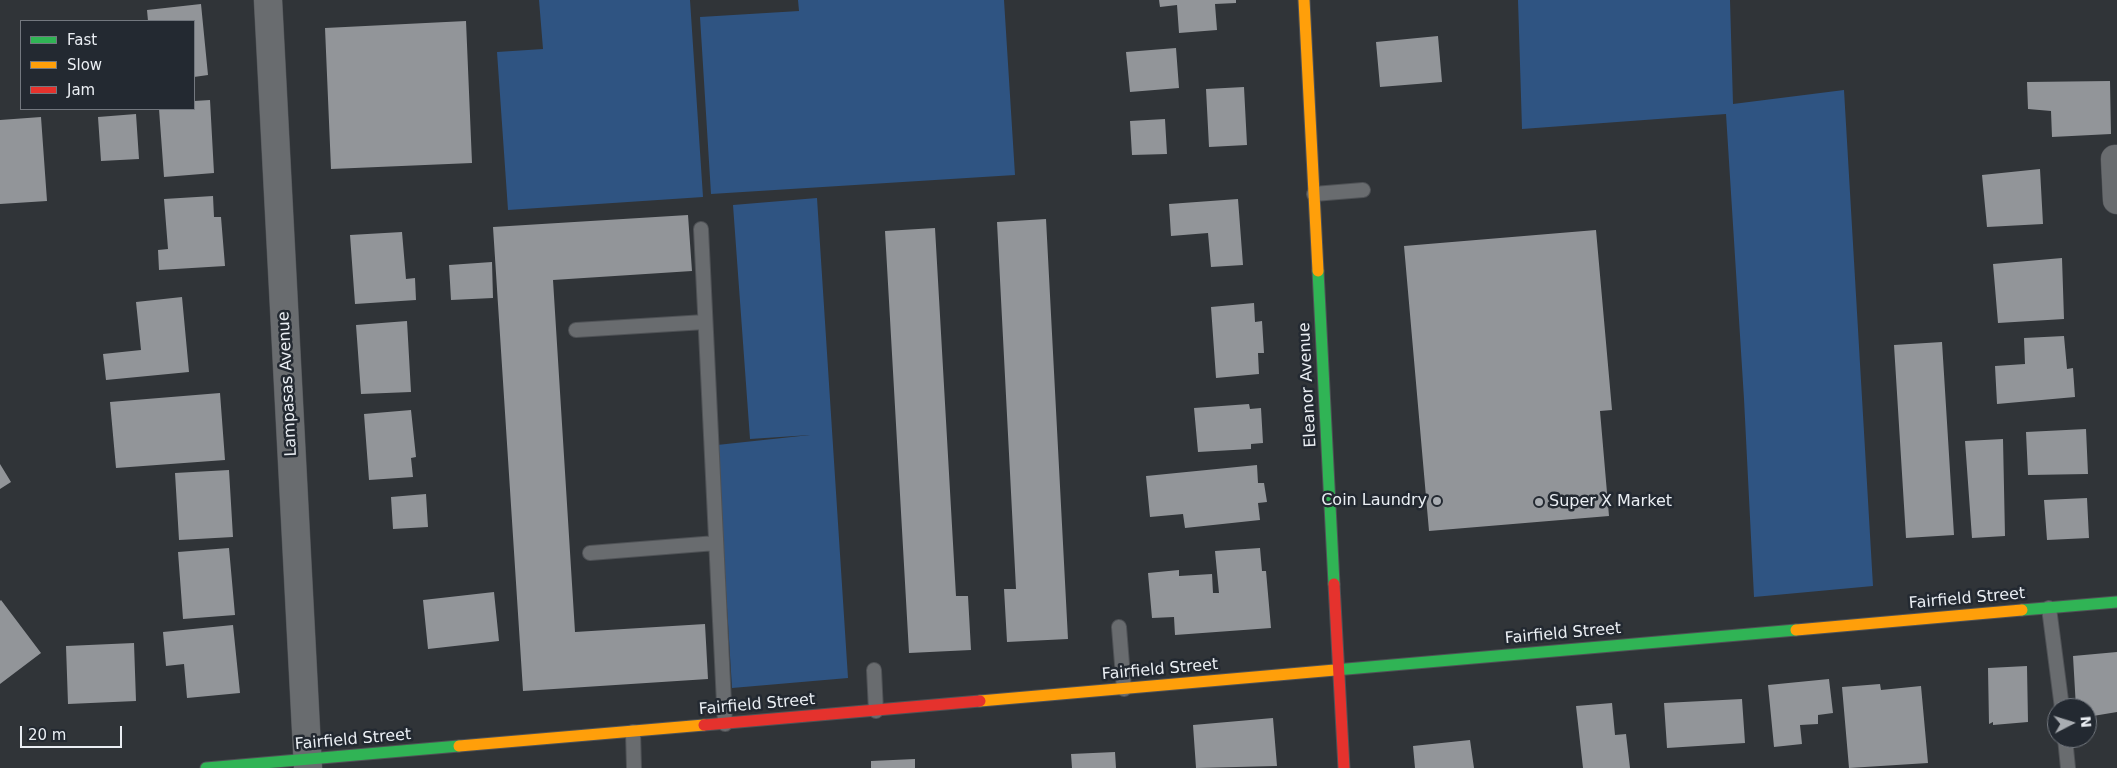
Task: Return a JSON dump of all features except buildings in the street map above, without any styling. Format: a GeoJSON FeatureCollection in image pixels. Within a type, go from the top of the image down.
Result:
{"type":"FeatureCollection","features":[{"type":"Feature","properties":{"kind":"street","name":"Lampasas Avenue"},"geometry":{"type":"LineString","coordinates":[[268,0],[308,764]]}},
{"type":"Feature","properties":{"kind":"street","name":"Eleanor Avenue"},"geometry":{"type":"LineString","coordinates":[[1304,0],[1344,768]]}},
{"type":"Feature","properties":{"kind":"street"},"geometry":{"type":"LineString","coordinates":[[2115,159],[2117,200]]}},
{"type":"Feature","properties":{"kind":"street","name":"Fairfield Street"},"geometry":{"type":"LineString","coordinates":[[206,768],[308,764],[633,732],[2117,602]]}},
{"type":"Feature","properties":{"kind":"lane"},"geometry":{"type":"LineString","coordinates":[[1314,194],[1363,190]]}},
{"type":"Feature","properties":{"kind":"lane"},"geometry":{"type":"LineString","coordinates":[[700,229],[725,724]]}},
{"type":"Feature","properties":{"kind":"lane"},"geometry":{"type":"LineString","coordinates":[[576,330],[705,322]]}},
{"type":"Feature","properties":{"kind":"lane"},"geometry":{"type":"LineString","coordinates":[[590,553],[716,543]]}},
{"type":"Feature","properties":{"kind":"lane"},"geometry":{"type":"LineString","coordinates":[[2049,608],[2061,698]]}},
{"type":"Feature","properties":{"kind":"lane"},"geometry":{"type":"LineString","coordinates":[[1119,627],[1124,689]]}},
{"type":"Feature","properties":{"kind":"lane"},"geometry":{"type":"LineString","coordinates":[[874,670],[876,711]]}},
{"type":"Feature","properties":{"kind":"lane"},"geometry":{"type":"LineString","coordinates":[[633,732],[634,768]]}},
{"type":"Feature","properties":{"kind":"lane"},"geometry":{"type":"LineString","coordinates":[[2066,748],[2068,768]]}},
{"type":"Feature","properties":{"kind":"shaded area"},"geometry":{"type":"Polygon","coordinates":[[[539,0],[690,0],[703,197],[508,210],[497,52],[543,49],[539,0]]]}},
{"type":"Feature","properties":{"kind":"shaded area"},"geometry":{"type":"Polygon","coordinates":[[[798,0],[1004,0],[1015,175],[711,194],[700,17],[799,11],[798,0]]]}},
{"type":"Feature","properties":{"kind":"shaded area"},"geometry":{"type":"Polygon","coordinates":[[[1518,0],[1730,0],[1733,104],[1844,90],[1873,586],[1754,597],[1726,114],[1522,129],[1518,0]]]}},
{"type":"Feature","properties":{"kind":"shaded area"},"geometry":{"type":"Polygon","coordinates":[[[817,198],[848,678],[732,688],[717,445],[810,435],[750,439],[733,205],[817,198]]]}},
{"type":"Feature","properties":{"kind":"traffic: fast"},"geometry":{"type":"LineString","coordinates":[[1318,271],[1334,584]]}},
{"type":"Feature","properties":{"kind":"traffic: fast"},"geometry":{"type":"LineString","coordinates":[[2022,610],[2117,602]]}},
{"type":"Feature","properties":{"kind":"traffic: fast"},"geometry":{"type":"LineString","coordinates":[[1335,670],[1796,630]]}},
{"type":"Feature","properties":{"kind":"traffic: fast"},"geometry":{"type":"LineString","coordinates":[[206,768],[459,746]]}},
{"type":"Feature","properties":{"kind":"traffic: slow"},"geometry":{"type":"LineString","coordinates":[[1304,0],[1318,271]]}},
{"type":"Feature","properties":{"kind":"traffic: slow"},"geometry":{"type":"LineString","coordinates":[[1796,630],[2022,610]]}},
{"type":"Feature","properties":{"kind":"traffic: slow"},"geometry":{"type":"LineString","coordinates":[[980,701],[1335,670]]}},
{"type":"Feature","properties":{"kind":"traffic: slow"},"geometry":{"type":"LineString","coordinates":[[459,746],[704,725]]}},
{"type":"Feature","properties":{"kind":"traffic: jam"},"geometry":{"type":"LineString","coordinates":[[1334,584],[1344,768]]}},
{"type":"Feature","properties":{"kind":"traffic: jam"},"geometry":{"type":"LineString","coordinates":[[704,725],[980,701]]}},
{"type":"Feature","properties":{"kind":"place","name":"Coin Laundry"},"geometry":{"type":"Point","coordinates":[1437,501]}},
{"type":"Feature","properties":{"kind":"place","name":"Super X Market"},"geometry":{"type":"Point","coordinates":[1539,502]}}]}
